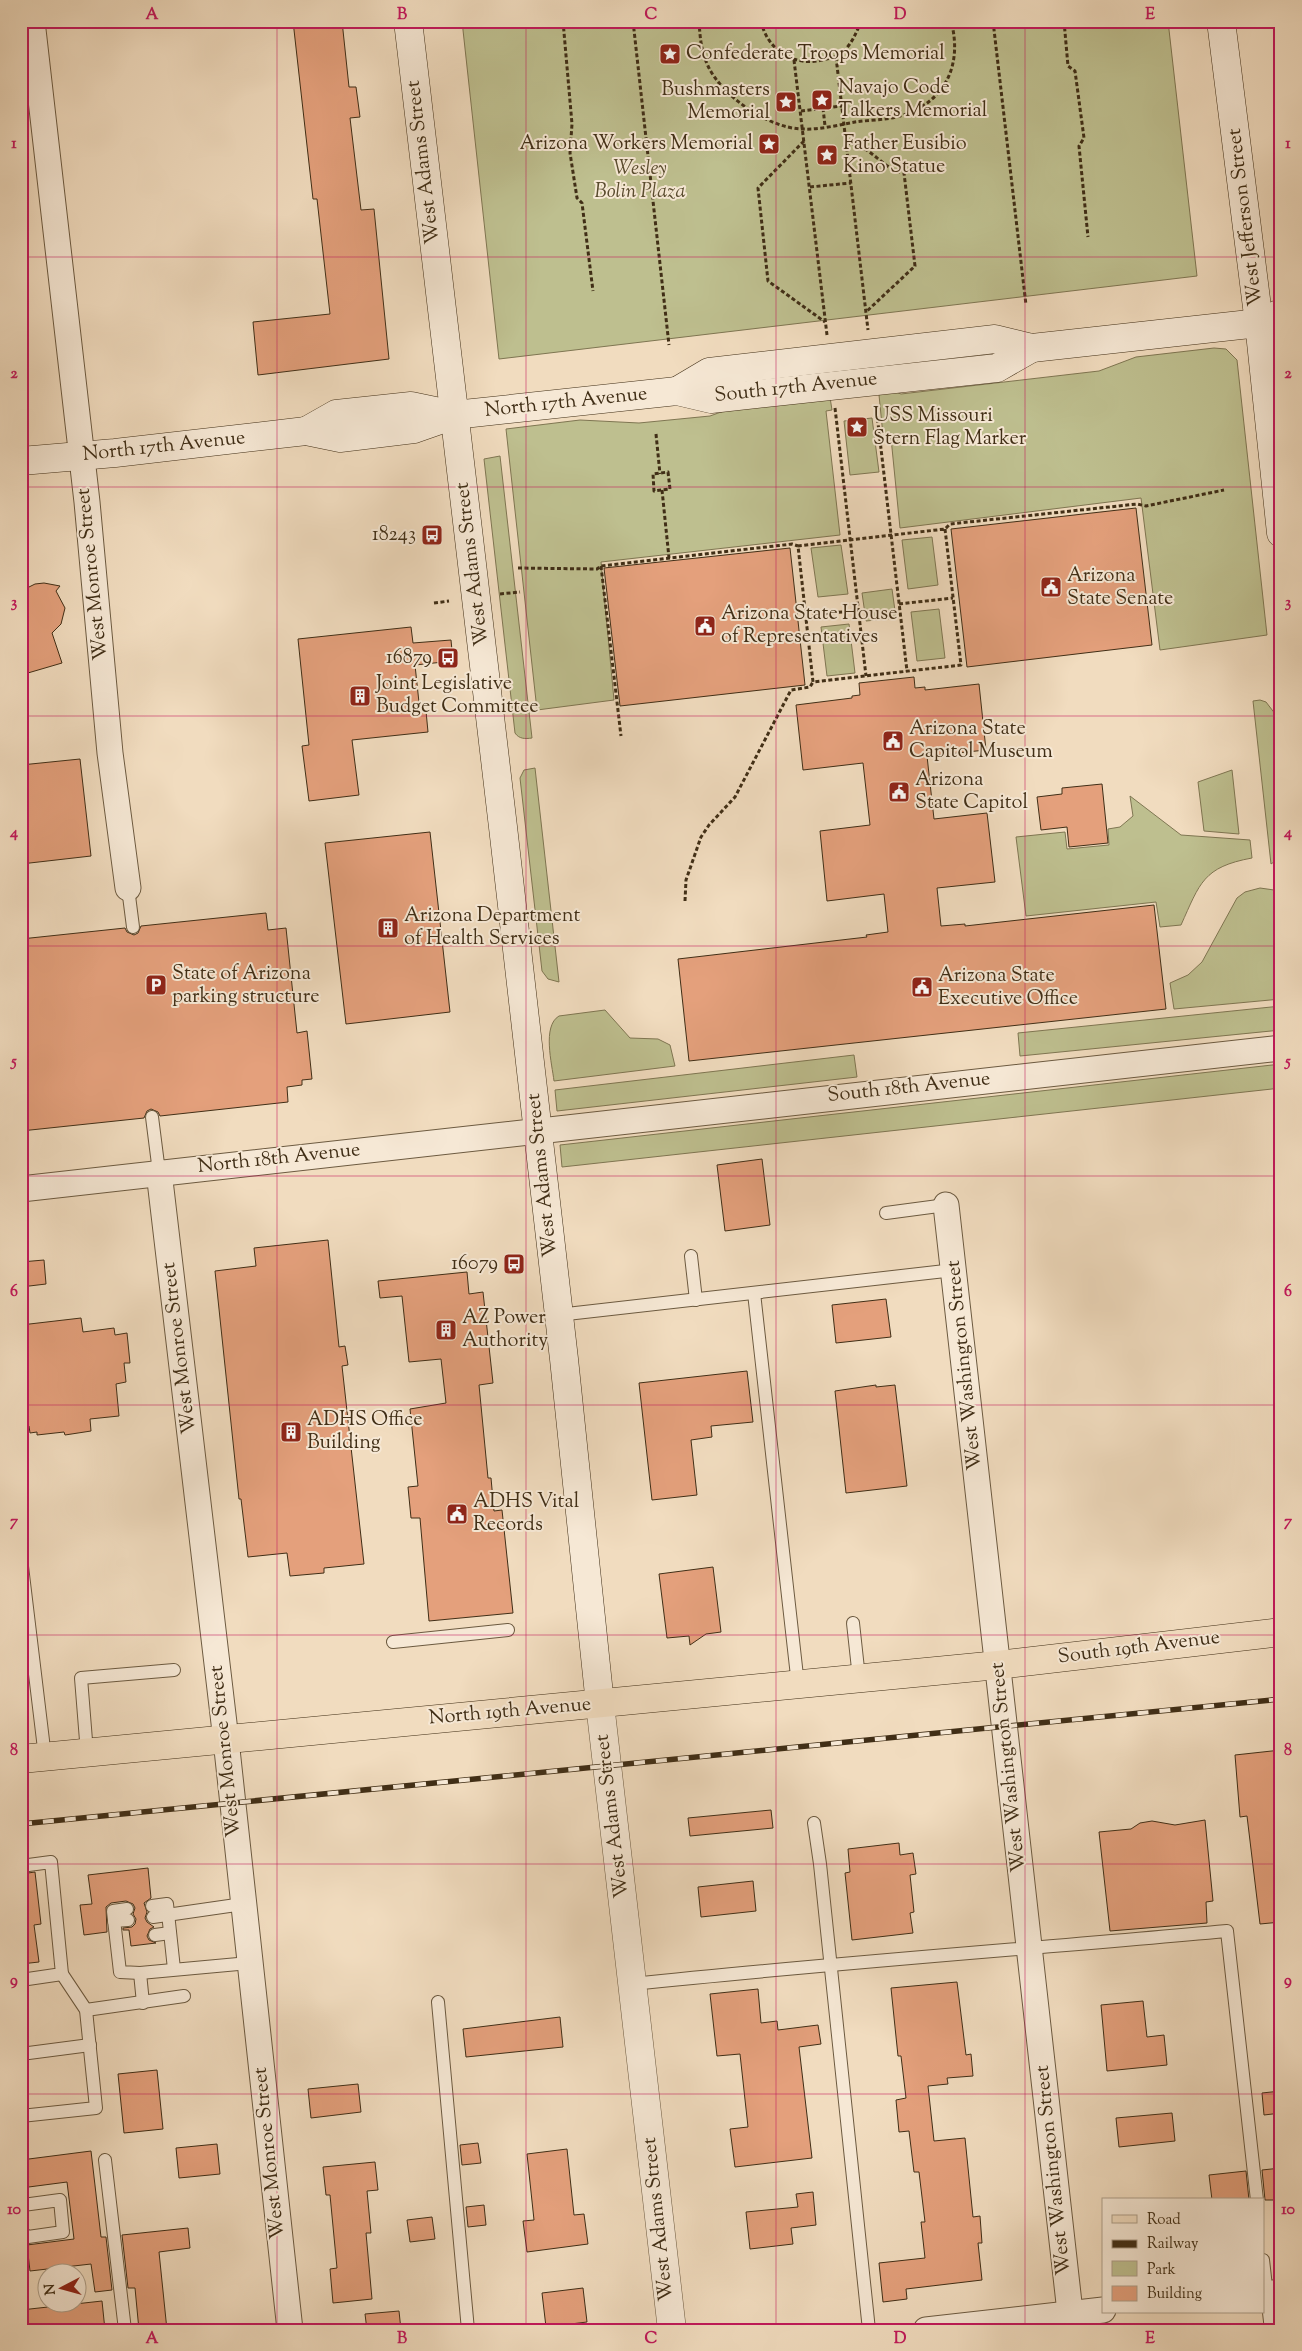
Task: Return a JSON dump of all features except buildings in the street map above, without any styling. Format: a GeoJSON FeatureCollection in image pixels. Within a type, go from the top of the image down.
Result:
{"type":"FeatureCollection","features":[{"type":"Feature","properties":{"kind":"main road","name":"West Adams Street"},"geometry":{"type":"LineString","coordinates":[[408,21],[538,1131],[600,1704],[672,2330]]}},
{"type":"Feature","properties":{"kind":"main road","name":"West Jefferson Street"},"geometry":{"type":"LineString","coordinates":[[1221,21],[1273,321],[1281,533]]}},
{"type":"Feature","properties":{"kind":"main road","name":"South 17th Avenue"},"geometry":{"type":"LineString","coordinates":[[677,391],[709,372],[995,339],[1032,348],[1273,321]]}},
{"type":"Feature","properties":{"kind":"main road","name":"North 17th Avenue"},"geometry":{"type":"LineString","coordinates":[[21,461],[306,431],[336,414],[412,406],[454,415],[677,391]]}},
{"type":"Feature","properties":{"kind":"main road","name":"South 19th Avenue"},"geometry":{"type":"LineString","coordinates":[[998,1665],[1281,1632]]}},
{"type":"Feature","properties":{"kind":"main road","name":"North 19th Avenue"},"geometry":{"type":"LineString","coordinates":[[33,1758],[998,1665]]}},
{"type":"Feature","properties":{"kind":"street","name":"West Monroe Street"},"geometry":{"type":"LineString","coordinates":[[32,21],[82,456],[110,753],[128,888]]}},
{"type":"Feature","properties":{"kind":"street","name":"South 18th Avenue"},"geometry":{"type":"LineString","coordinates":[[538,1131],[1281,1048]]}},
{"type":"Feature","properties":{"kind":"street","name":"North 18th Avenue"},"geometry":{"type":"LineString","coordinates":[[21,1189],[158,1172],[538,1131]]}},
{"type":"Feature","properties":{"kind":"street","name":"West Monroe Street"},"geometry":{"type":"LineString","coordinates":[[158,1172],[226,1740],[290,2330]]}},
{"type":"Feature","properties":{"kind":"street","name":"West Washington Street"},"geometry":{"type":"LineString","coordinates":[[946,1205],[1071,2322]]}},
{"type":"Feature","properties":{"kind":"street"},"geometry":{"type":"LineString","coordinates":[[926,2330],[1071,2322],[1102,2310]]}},
{"type":"Feature","properties":{"kind":"lane"},"geometry":{"type":"LineString","coordinates":[[128,888],[133,927]]}},
{"type":"Feature","properties":{"kind":"lane"},"geometry":{"type":"LineString","coordinates":[[152,1117],[158,1172]]}},
{"type":"Feature","properties":{"kind":"lane"},"geometry":{"type":"LineString","coordinates":[[886,1212],[946,1205]]}},
{"type":"Feature","properties":{"kind":"lane"},"geometry":{"type":"LineString","coordinates":[[691,1256],[696,1300]]}},
{"type":"Feature","properties":{"kind":"lane"},"geometry":{"type":"LineString","coordinates":[[558,1315],[954,1270]]}},
{"type":"Feature","properties":{"kind":"lane"},"geometry":{"type":"LineString","coordinates":[[754,1293],[798,1685]]}},
{"type":"Feature","properties":{"kind":"lane"},"geometry":{"type":"LineString","coordinates":[[21,1558],[33,1758]]}},
{"type":"Feature","properties":{"kind":"lane"},"geometry":{"type":"LineString","coordinates":[[853,1623],[859,1678]]}},
{"type":"Feature","properties":{"kind":"lane"},"geometry":{"type":"LineString","coordinates":[[393,1642],[508,1630]]}},
{"type":"Feature","properties":{"kind":"lane"},"geometry":{"type":"LineString","coordinates":[[87,1753],[81,1678],[174,1670]]}},
{"type":"Feature","properties":{"kind":"lane"},"geometry":{"type":"LineString","coordinates":[[814,1823],[820,1864],[869,2330]]}},
{"type":"Feature","properties":{"kind":"lane"},"geometry":{"type":"LineString","coordinates":[[21,1866],[51,1862],[62,1974],[86,2010],[96,2108],[21,2116]]}},
{"type":"Feature","properties":{"kind":"lane"},"geometry":{"type":"LineString","coordinates":[[169,1919],[153,1920],[169,1919],[243,1904]]}},
{"type":"Feature","properties":{"kind":"lane"},"geometry":{"type":"LineString","coordinates":[[169,1919],[174,1970]]}},
{"type":"Feature","properties":{"kind":"lane"},"geometry":{"type":"LineString","coordinates":[[122,1925],[120,1972],[140,1973],[249,1963]]}},
{"type":"Feature","properties":{"kind":"lane"},"geometry":{"type":"LineString","coordinates":[[633,1984],[830,1964],[1030,1949],[1227,1930],[1257,2198]]}},
{"type":"Feature","properties":{"kind":"lane"},"geometry":{"type":"LineString","coordinates":[[140,1973],[143,2003]]}},
{"type":"Feature","properties":{"kind":"lane"},"geometry":{"type":"LineString","coordinates":[[21,1980],[62,1974]]}},
{"type":"Feature","properties":{"kind":"lane"},"geometry":{"type":"LineString","coordinates":[[86,2010],[184,1996]]}},
{"type":"Feature","properties":{"kind":"lane"},"geometry":{"type":"LineString","coordinates":[[438,2002],[468,2330]]}},
{"type":"Feature","properties":{"kind":"lane"},"geometry":{"type":"LineString","coordinates":[[21,2054],[90,2045]]}},
{"type":"Feature","properties":{"kind":"lane"},"geometry":{"type":"LineString","coordinates":[[104,2160],[125,2330]]}},
{"type":"Feature","properties":{"kind":"lane"},"geometry":{"type":"LineString","coordinates":[[21,2207],[23,2205],[60,2200],[63,2232],[28,2236],[21,2232]]}},
{"type":"Feature","properties":{"kind":"lane"},"geometry":{"type":"LineString","coordinates":[[1264,2265],[1270,2294],[1271,2330]]}},
{"type":"Feature","properties":{"kind":"path"},"geometry":{"type":"LineString","coordinates":[[563,21],[572,124],[570,153],[577,198],[582,203],[593,292]]}},
{"type":"Feature","properties":{"kind":"path"},"geometry":{"type":"LineString","coordinates":[[633,21],[669,345]]}},
{"type":"Feature","properties":{"kind":"path"},"geometry":{"type":"LineString","coordinates":[[698,21],[700,45],[708,66],[726,91],[771,122],[803,130],[898,116],[923,106],[933,98],[948,78],[953,66],[956,49],[951,21]]}},
{"type":"Feature","properties":{"kind":"path"},"geometry":{"type":"LineString","coordinates":[[761,21],[767,38],[783,56],[803,61],[817,61],[841,53],[853,41],[862,21]]}},
{"type":"Feature","properties":{"kind":"path"},"geometry":{"type":"LineString","coordinates":[[993,21],[1026,305]]}},
{"type":"Feature","properties":{"kind":"path"},"geometry":{"type":"LineString","coordinates":[[1064,21],[1068,66],[1075,71],[1084,138],[1079,146],[1088,237]]}},
{"type":"Feature","properties":{"kind":"path"},"geometry":{"type":"LineString","coordinates":[[801,111],[842,106]]}},
{"type":"Feature","properties":{"kind":"path"},"geometry":{"type":"LineString","coordinates":[[823,108],[826,126]]}},
{"type":"Feature","properties":{"kind":"path"},"geometry":{"type":"LineString","coordinates":[[804,141],[758,188],[768,281],[825,322]]}},
{"type":"Feature","properties":{"kind":"path"},"geometry":{"type":"LineString","coordinates":[[846,143],[867,150],[875,155],[886,167],[904,173],[915,266],[866,311]]}},
{"type":"Feature","properties":{"kind":"path"},"geometry":{"type":"LineString","coordinates":[[810,188],[851,182]]}},
{"type":"Feature","properties":{"kind":"path"},"geometry":{"type":"LineString","coordinates":[[656,434],[660,474]]}},
{"type":"Feature","properties":{"kind":"path"},"geometry":{"type":"LineString","coordinates":[[668,472],[670,489],[654,491],[652,474],[660,474],[668,472]]}},
{"type":"Feature","properties":{"kind":"path"},"geometry":{"type":"LineString","coordinates":[[662,490],[669,558]]}},
{"type":"Feature","properties":{"kind":"path"},"geometry":{"type":"LineString","coordinates":[[813,682],[961,665],[946,529],[950,524],[1137,504],[1146,506],[1224,490]]}},
{"type":"Feature","properties":{"kind":"path"},"geometry":{"type":"LineString","coordinates":[[518,568],[596,569],[601,566],[669,558],[946,529]]}},
{"type":"Feature","properties":{"kind":"path"},"geometry":{"type":"LineString","coordinates":[[685,901],[686,880],[700,837],[735,797],[791,690],[810,687],[813,682],[798,546]]}},
{"type":"Feature","properties":{"kind":"path"},"geometry":{"type":"LineString","coordinates":[[601,566],[621,736]]}},
{"type":"Feature","properties":{"kind":"path"},"geometry":{"type":"LineString","coordinates":[[500,594],[520,592]]}},
{"type":"Feature","properties":{"kind":"path"},"geometry":{"type":"LineString","coordinates":[[899,604],[953,598]]}},
{"type":"Feature","properties":{"kind":"path"},"geometry":{"type":"LineString","coordinates":[[434,603],[449,601]]}},
{"type":"Feature","properties":{"kind":"path"},"geometry":{"type":"LineString","coordinates":[[806,616],[859,610]]}},
{"type":"Feature","properties":{"kind":"green space","name":"Wesley Bolin Plaza"},"geometry":{"type":"Polygon","coordinates":[[[462,21],[1168,21],[1197,276],[499,359],[462,21]]]}},
{"type":"Feature","properties":{"kind":"green space"},"geometry":{"type":"Polygon","coordinates":[[[1214,348],[1226,349],[1237,360],[1267,635],[1160,650],[1141,498],[900,528],[891,438],[883,435],[878,385],[901,394],[1099,371],[1136,357],[1214,348]]]}},
{"type":"Feature","properties":{"kind":"green space"},"geometry":{"type":"Polygon","coordinates":[[[829,391],[832,410],[826,411],[840,535],[601,562],[614,700],[537,710],[506,429],[580,420],[639,423],[710,416],[754,400],[829,391]]]}},
{"type":"Feature","properties":{"kind":"green space"},"geometry":{"type":"Polygon","coordinates":[[[872,418],[879,472],[850,475],[844,421],[872,418]]]}},
{"type":"Feature","properties":{"kind":"green space"},"geometry":{"type":"Polygon","coordinates":[[[500,456],[532,738],[520,737],[515,733],[484,459],[500,456]]]}},
{"type":"Feature","properties":{"kind":"green space"},"geometry":{"type":"Polygon","coordinates":[[[932,537],[938,585],[908,589],[902,540],[932,537]]]}},
{"type":"Feature","properties":{"kind":"green space"},"geometry":{"type":"Polygon","coordinates":[[[841,545],[848,594],[818,597],[811,548],[841,545]]]}},
{"type":"Feature","properties":{"kind":"green space"},"geometry":{"type":"Polygon","coordinates":[[[892,589],[896,618],[866,621],[862,593],[892,589]]]}},
{"type":"Feature","properties":{"kind":"green space"},"geometry":{"type":"Polygon","coordinates":[[[939,609],[945,658],[917,661],[911,612],[939,609]]]}},
{"type":"Feature","properties":{"kind":"green space"},"geometry":{"type":"Polygon","coordinates":[[[849,624],[855,673],[827,676],[821,627],[849,624]]]}},
{"type":"Feature","properties":{"kind":"green space"},"geometry":{"type":"Polygon","coordinates":[[[1260,700],[1266,702],[1276,715],[1281,754],[1281,857],[1271,864],[1253,701],[1260,700]]]}},
{"type":"Feature","properties":{"kind":"green space"},"geometry":{"type":"Polygon","coordinates":[[[535,768],[559,982],[548,979],[542,971],[520,778],[524,770],[535,768]]]}},
{"type":"Feature","properties":{"kind":"green space"},"geometry":{"type":"Polygon","coordinates":[[[1232,770],[1239,834],[1204,831],[1198,782],[1232,770]]]}},
{"type":"Feature","properties":{"kind":"green space"},"geometry":{"type":"Polygon","coordinates":[[[1130,796],[1181,835],[1250,840],[1252,858],[1223,866],[1205,879],[1193,898],[1181,925],[1160,927],[1156,902],[1026,916],[1016,837],[1065,832],[1067,849],[1109,845],[1108,829],[1120,827],[1133,816],[1130,796]]]}},
{"type":"Feature","properties":{"kind":"green space"},"geometry":{"type":"Polygon","coordinates":[[[1260,888],[1281,891],[1281,999],[1174,1009],[1170,983],[1188,975],[1202,962],[1237,898],[1245,892],[1260,888]]]}},
{"type":"Feature","properties":{"kind":"green space"},"geometry":{"type":"Polygon","coordinates":[[[1281,1006],[1281,1030],[1020,1056],[1018,1033],[1281,1006]]]}},
{"type":"Feature","properties":{"kind":"green space"},"geometry":{"type":"Polygon","coordinates":[[[605,1010],[630,1038],[658,1039],[670,1045],[675,1066],[554,1081],[549,1036],[554,1021],[559,1016],[605,1010]]]}},
{"type":"Feature","properties":{"kind":"green space"},"geometry":{"type":"Polygon","coordinates":[[[854,1055],[857,1077],[557,1111],[555,1090],[854,1055]]]}},
{"type":"Feature","properties":{"kind":"green space"},"geometry":{"type":"Polygon","coordinates":[[[1281,1064],[1281,1088],[562,1167],[560,1145],[1281,1064]]]}},
{"type":"Feature","properties":{"kind":"railway"},"geometry":{"type":"LineString","coordinates":[[21,1824],[1281,1699]]}},
{"type":"Feature","properties":{"kind":"place","name":"Confederate Troops Memorial"},"geometry":{"type":"Point","coordinates":[670,54]}},
{"type":"Feature","properties":{"kind":"place","name":"Navajo Code Talkers Memorial"},"geometry":{"type":"Point","coordinates":[822,100]}},
{"type":"Feature","properties":{"kind":"place","name":"Bushmasters Memorial"},"geometry":{"type":"Point","coordinates":[786,102]}},
{"type":"Feature","properties":{"kind":"place","name":"Arizona Workers Memorial"},"geometry":{"type":"Point","coordinates":[769,144]}},
{"type":"Feature","properties":{"kind":"place","name":"Father Eusibio Kino Statue"},"geometry":{"type":"Point","coordinates":[827,155]}},
{"type":"Feature","properties":{"kind":"place","name":"USS Missouri Stern Flag Marker"},"geometry":{"type":"Point","coordinates":[857,427]}},
{"type":"Feature","properties":{"kind":"place","name":"18243"},"geometry":{"type":"Point","coordinates":[432,535]}},
{"type":"Feature","properties":{"kind":"place","name":"Arizona State Senate"},"geometry":{"type":"Point","coordinates":[1051,587]}},
{"type":"Feature","properties":{"kind":"place","name":"Arizona State House of Representatives"},"geometry":{"type":"Point","coordinates":[705,626]}},
{"type":"Feature","properties":{"kind":"place","name":"16879"},"geometry":{"type":"Point","coordinates":[448,658]}},
{"type":"Feature","properties":{"kind":"place","name":"Joint Legislative Budget Committee"},"geometry":{"type":"Point","coordinates":[360,696]}},
{"type":"Feature","properties":{"kind":"place","name":"Arizona State Capitol Museum"},"geometry":{"type":"Point","coordinates":[893,741]}},
{"type":"Feature","properties":{"kind":"place","name":"Arizona State Capitol"},"geometry":{"type":"Point","coordinates":[899,792]}},
{"type":"Feature","properties":{"kind":"place","name":"Arizona Department of Health Services"},"geometry":{"type":"Point","coordinates":[388,928]}},
{"type":"Feature","properties":{"kind":"place","name":"State of Arizona parking structure"},"geometry":{"type":"Point","coordinates":[156,985]}},
{"type":"Feature","properties":{"kind":"place","name":"Arizona State Executive Office"},"geometry":{"type":"Point","coordinates":[922,987]}},
{"type":"Feature","properties":{"kind":"place","name":"16079"},"geometry":{"type":"Point","coordinates":[514,1264]}},
{"type":"Feature","properties":{"kind":"place","name":"AZ Power Authority"},"geometry":{"type":"Point","coordinates":[446,1330]}},
{"type":"Feature","properties":{"kind":"place","name":"ADHS Office Building"},"geometry":{"type":"Point","coordinates":[291,1432]}},
{"type":"Feature","properties":{"kind":"place","name":"ADHS Vital Records"},"geometry":{"type":"Point","coordinates":[457,1514]}}]}
